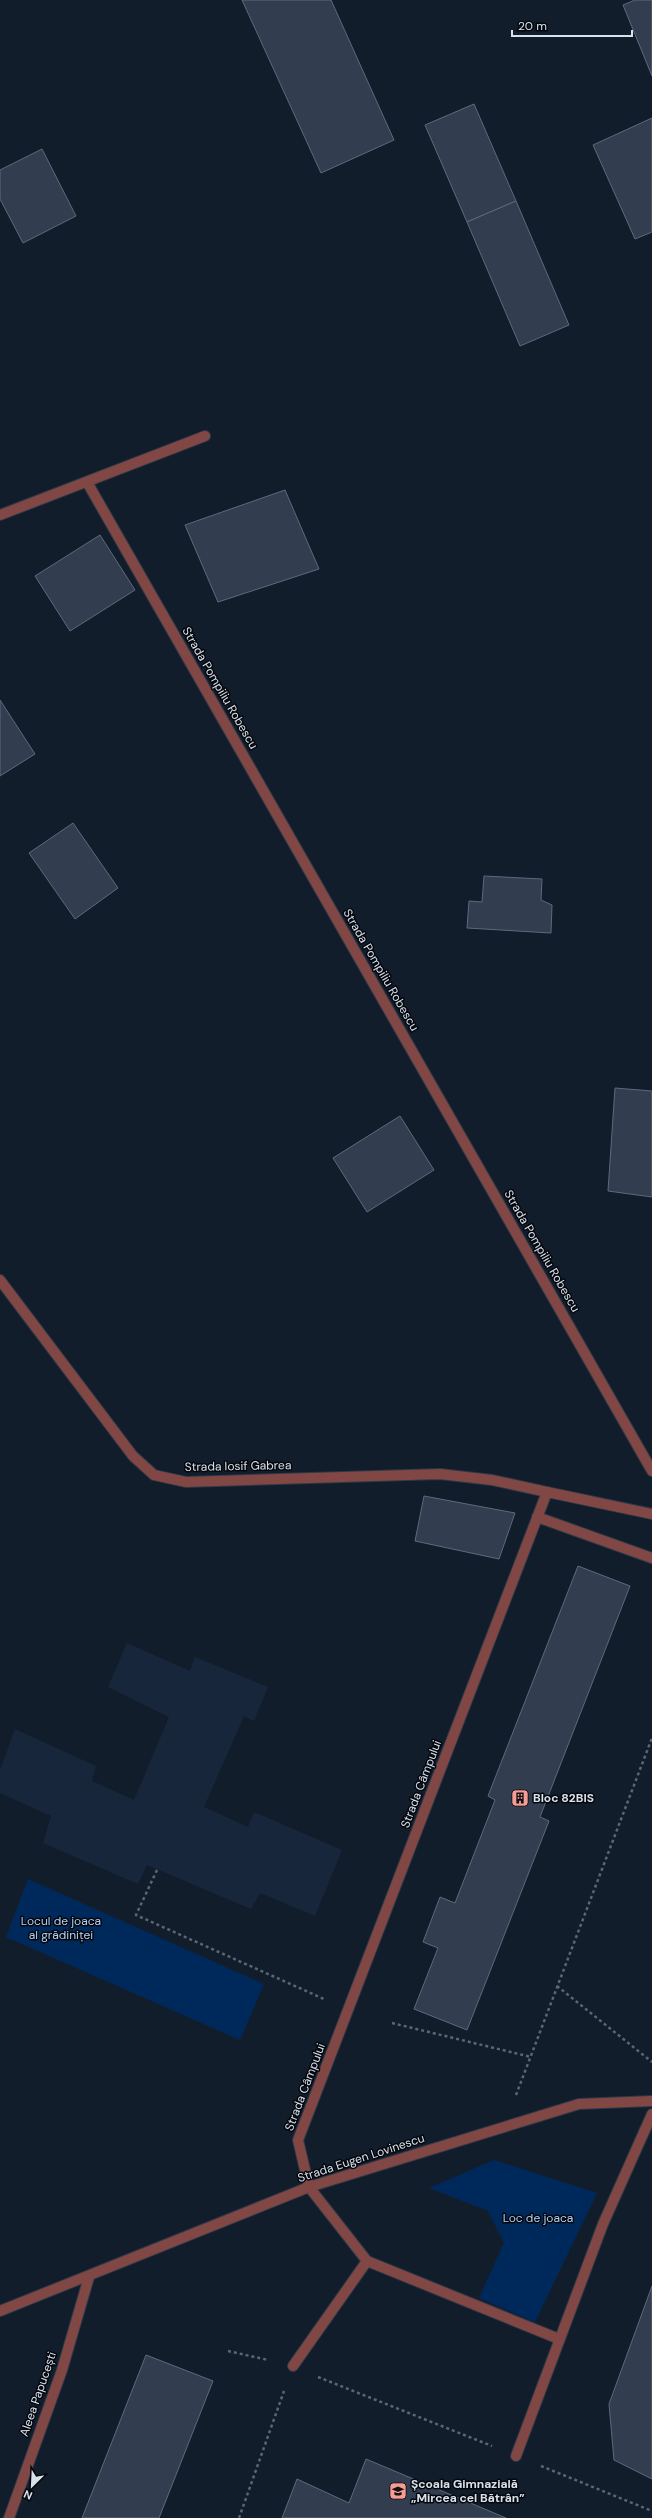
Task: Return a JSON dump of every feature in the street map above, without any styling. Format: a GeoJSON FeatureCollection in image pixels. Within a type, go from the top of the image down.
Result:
{"type":"FeatureCollection","features":[{"type":"Feature","properties":{"kind":"street"},"geometry":{"type":"LineString","coordinates":[[0,515],[205,436]]}},
{"type":"Feature","properties":{"kind":"street","name":"Strada Pompiliu Robescu"},"geometry":{"type":"LineString","coordinates":[[87,482],[652,1471]]}},
{"type":"Feature","properties":{"kind":"street","name":"Strada Iosif Gabrea"},"geometry":{"type":"LineString","coordinates":[[0,1280],[133,1456],[154,1475],[186,1482],[440,1474],[492,1480],[547,1492]]}},
{"type":"Feature","properties":{"kind":"street"},"geometry":{"type":"LineString","coordinates":[[547,1492],[652,1514]]}},
{"type":"Feature","properties":{"kind":"street","name":"Strada Câmpului"},"geometry":{"type":"LineString","coordinates":[[310,2187],[298,2140],[547,1492]]}},
{"type":"Feature","properties":{"kind":"street"},"geometry":{"type":"LineString","coordinates":[[537,1517],[652,1558]]}},
{"type":"Feature","properties":{"kind":"street","name":"Strada Eugen Lovinescu"},"geometry":{"type":"LineString","coordinates":[[0,2311],[89,2278],[310,2187],[579,2104],[652,2102]]}},
{"type":"Feature","properties":{"kind":"street"},"geometry":{"type":"LineString","coordinates":[[516,2456],[603,2224],[652,2114]]}},
{"type":"Feature","properties":{"kind":"street"},"geometry":{"type":"LineString","coordinates":[[310,2187],[366,2262],[559,2339]]}},
{"type":"Feature","properties":{"kind":"street"},"geometry":{"type":"LineString","coordinates":[[292,2366],[366,2262]]}},
{"type":"Feature","properties":{"kind":"street","name":"Aleea Papucești"},"geometry":{"type":"LineString","coordinates":[[9,2518],[62,2370],[89,2278]]}},
{"type":"Feature","properties":{"kind":"path"},"geometry":{"type":"LineString","coordinates":[[504,2127],[652,1738]]}},
{"type":"Feature","properties":{"kind":"path"},"geometry":{"type":"LineString","coordinates":[[157,1870],[136,1915],[330,2002]]}},
{"type":"Feature","properties":{"kind":"path"},"geometry":{"type":"LineString","coordinates":[[558,1986],[652,2062]]}},
{"type":"Feature","properties":{"kind":"path"},"geometry":{"type":"LineString","coordinates":[[392,2023],[530,2057]]}},
{"type":"Feature","properties":{"kind":"path"},"geometry":{"type":"LineString","coordinates":[[228,2351],[292,2366],[652,2510]]}},
{"type":"Feature","properties":{"kind":"path"},"geometry":{"type":"LineString","coordinates":[[239,2518],[292,2366]]}},
{"type":"Feature","properties":{"kind":"shaded area"},"geometry":{"type":"Polygon","coordinates":[[[127,1643],[190,1671],[195,1657],[268,1687],[254,1721],[244,1716],[204,1807],[248,1827],[254,1812],[342,1850],[315,1916],[260,1893],[251,1909],[147,1865],[138,1884],[43,1843],[51,1816],[0,1793],[0,1770],[15,1729],[96,1766],[92,1781],[134,1800],[169,1717],[108,1687],[127,1643]]]}},
{"type":"Feature","properties":{"kind":"green space","name":"Locul de joaca al grădiniței"},"geometry":{"type":"Polygon","coordinates":[[[28,1879],[264,1984],[240,2040],[6,1937],[28,1879]]]}},
{"type":"Feature","properties":{"kind":"green space","name":"Loc de joaca"},"geometry":{"type":"Polygon","coordinates":[[[494,2160],[597,2193],[535,2322],[479,2298],[504,2243],[488,2211],[429,2188],[494,2160]]]}},
{"type":"Feature","properties":{"kind":"building"},"geometry":{"type":"Polygon","coordinates":[[[242,0],[331,0],[394,140],[321,173],[242,0]]]}},
{"type":"Feature","properties":{"kind":"building"},"geometry":{"type":"Polygon","coordinates":[[[635,0],[652,0],[652,76],[623,5],[635,0]]]}},
{"type":"Feature","properties":{"kind":"building"},"geometry":{"type":"Polygon","coordinates":[[[474,104],[516,201],[467,222],[425,125],[474,104]]]}},
{"type":"Feature","properties":{"kind":"building"},"geometry":{"type":"Polygon","coordinates":[[[652,118],[652,232],[635,239],[593,145],[652,118]]]}},
{"type":"Feature","properties":{"kind":"building"},"geometry":{"type":"Polygon","coordinates":[[[42,149],[76,216],[23,243],[0,199],[0,170],[42,149]]]}},
{"type":"Feature","properties":{"kind":"building"},"geometry":{"type":"Polygon","coordinates":[[[516,201],[569,325],[520,346],[467,222],[516,201]]]}},
{"type":"Feature","properties":{"kind":"building"},"geometry":{"type":"Polygon","coordinates":[[[285,490],[319,569],[218,602],[185,525],[285,490]]]}},
{"type":"Feature","properties":{"kind":"building"},"geometry":{"type":"Polygon","coordinates":[[[100,535],[135,590],[70,631],[35,576],[100,535]]]}},
{"type":"Feature","properties":{"kind":"building"},"geometry":{"type":"Polygon","coordinates":[[[0,700],[35,754],[0,776],[0,700]]]}},
{"type":"Feature","properties":{"kind":"building"},"geometry":{"type":"Polygon","coordinates":[[[73,823],[118,888],[75,919],[29,853],[73,823]]]}},
{"type":"Feature","properties":{"kind":"building"},"geometry":{"type":"Polygon","coordinates":[[[484,876],[542,879],[541,900],[552,905],[551,933],[467,928],[469,901],[482,902],[484,876]]]}},
{"type":"Feature","properties":{"kind":"building"},"geometry":{"type":"Polygon","coordinates":[[[615,1088],[652,1091],[652,1197],[608,1191],[615,1088]]]}},
{"type":"Feature","properties":{"kind":"building"},"geometry":{"type":"Polygon","coordinates":[[[400,1116],[434,1170],[367,1212],[333,1158],[400,1116]]]}},
{"type":"Feature","properties":{"kind":"building"},"geometry":{"type":"Polygon","coordinates":[[[424,1496],[515,1513],[499,1559],[415,1541],[424,1496]]]}},
{"type":"Feature","properties":{"kind":"building","name":"Bloc 82BIS"},"geometry":{"type":"Polygon","coordinates":[[[578,1566],[630,1586],[540,1817],[549,1821],[467,2030],[414,2009],[438,1948],[423,1942],[440,1897],[455,1903],[495,1800],[488,1796],[578,1566]]]}},
{"type":"Feature","properties":{"kind":"building"},"geometry":{"type":"Polygon","coordinates":[[[652,2286],[652,2479],[614,2460],[609,2404],[652,2286]]]}},
{"type":"Feature","properties":{"kind":"building"},"geometry":{"type":"Polygon","coordinates":[[[146,2355],[213,2381],[159,2518],[82,2518],[146,2355]]]}},
{"type":"Feature","properties":{"kind":"building","name":"Școala Gimnazială „Mircea cel Bătrân”"},"geometry":{"type":"Polygon","coordinates":[[[366,2459],[506,2518],[282,2518],[297,2479],[349,2503],[366,2459]]]}},
{"type":"Feature","properties":{"kind":"place","name":"Bloc 82BIS"},"geometry":{"type":"Point","coordinates":[520,1798]}},
{"type":"Feature","properties":{"kind":"place","name":"Școala Gimnazială „Mircea cel Bătrân”"},"geometry":{"type":"Point","coordinates":[398,2491]}}]}
